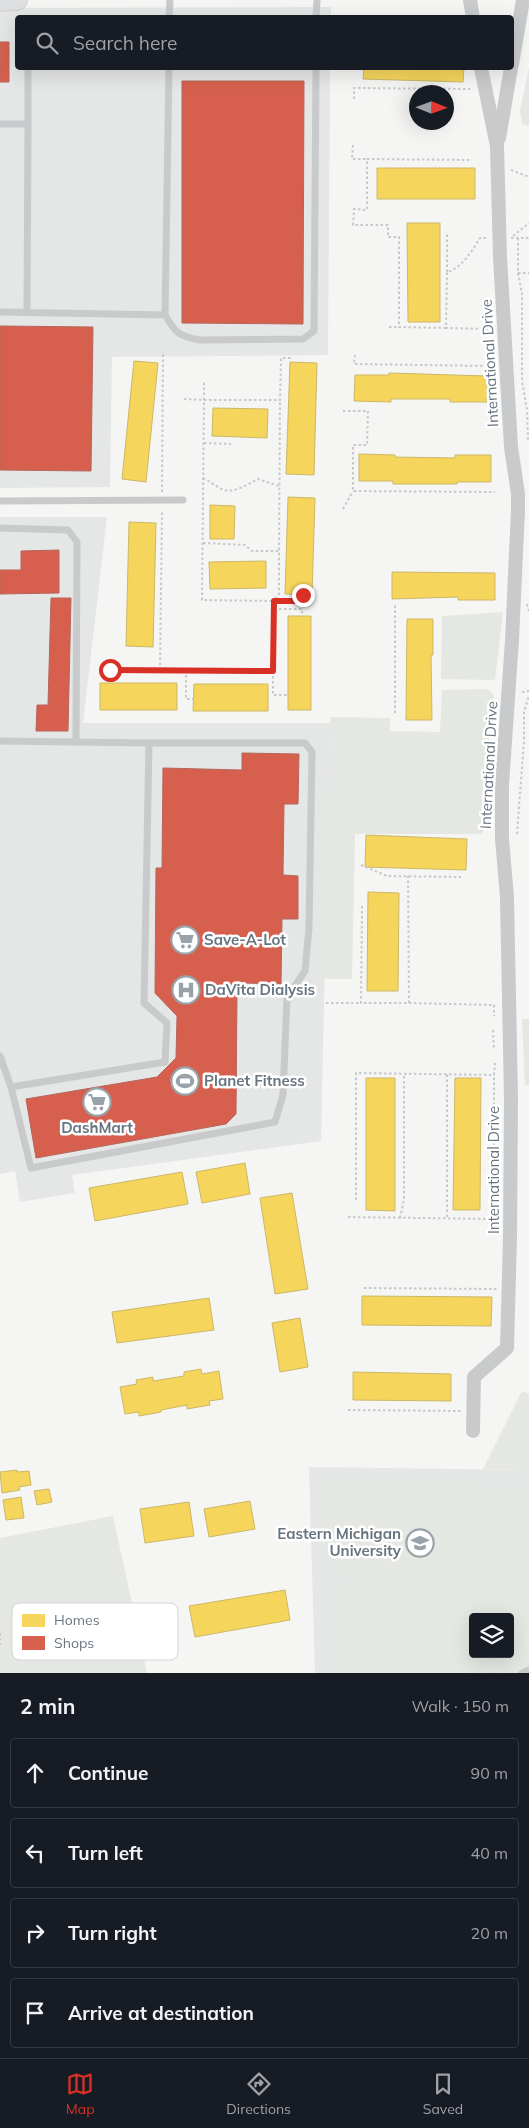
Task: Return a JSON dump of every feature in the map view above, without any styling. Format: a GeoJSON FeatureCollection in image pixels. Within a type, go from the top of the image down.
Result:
{"type":"FeatureCollection","features":[{"type":"Feature","properties":{"kind":"main road"},"geometry":{"type":"LineString","coordinates":[[0,1],[17,0]]}},
{"type":"Feature","properties":{"kind":"street"},"geometry":{"type":"LineString","coordinates":[[470,0],[472,15]]}},
{"type":"Feature","properties":{"kind":"street"},"geometry":{"type":"LineString","coordinates":[[514,52],[523,0]]}},
{"type":"Feature","properties":{"kind":"street","name":"International Drive"},"geometry":{"type":"LineString","coordinates":[[474,1431],[474,1377],[507,1348],[511,1099],[507,896],[502,839],[502,785],[512,640],[518,494],[511,447],[500,258],[497,146],[481,70]]}},
{"type":"Feature","properties":{"kind":"street","name":"International Drive"},"geometry":{"type":"LineString","coordinates":[[497,146],[511,70]]}},
{"type":"Feature","properties":{"kind":"lane"},"geometry":{"type":"LineString","coordinates":[[169,15],[170,0]]}},
{"type":"Feature","properties":{"kind":"lane"},"geometry":{"type":"LineString","coordinates":[[316,15],[317,0]]}},
{"type":"Feature","properties":{"kind":"lane"},"geometry":{"type":"LineString","coordinates":[[27,312],[28,70]]}},
{"type":"Feature","properties":{"kind":"lane"},"geometry":{"type":"LineString","coordinates":[[169,70],[165,315],[176,332],[183,337],[200,340],[303,339],[314,331],[316,70]]}},
{"type":"Feature","properties":{"kind":"lane"},"geometry":{"type":"LineString","coordinates":[[0,124],[28,124]]}},
{"type":"Feature","properties":{"kind":"lane"},"geometry":{"type":"LineString","coordinates":[[0,312],[165,315]]}},
{"type":"Feature","properties":{"kind":"lane"},"geometry":{"type":"LineString","coordinates":[[0,500],[183,500]]}},
{"type":"Feature","properties":{"kind":"lane"},"geometry":{"type":"LineString","coordinates":[[0,528],[68,530],[77,542],[76,742]]}},
{"type":"Feature","properties":{"kind":"lane"},"geometry":{"type":"LineString","coordinates":[[0,741],[305,743],[312,752],[309,928],[305,971],[287,997],[283,1095],[275,1122],[31,1168],[12,1087],[0,1056]]}},
{"type":"Feature","properties":{"kind":"lane"},"geometry":{"type":"LineString","coordinates":[[12,1087],[165,1062],[167,1023],[144,1003],[148,743]]}},
{"type":"Feature","properties":{"kind":"lane"},"geometry":{"type":"LineString","coordinates":[[522,1673],[529,1670]]}},
{"type":"Feature","properties":{"kind":"path"},"geometry":{"type":"LineString","coordinates":[[354,98],[354,88],[470,89]]}},
{"type":"Feature","properties":{"kind":"path"},"geometry":{"type":"LineString","coordinates":[[353,145],[352,159],[471,160]]}},
{"type":"Feature","properties":{"kind":"path"},"geometry":{"type":"LineString","coordinates":[[367,159],[367,210],[354,209],[353,225],[388,225],[388,237],[400,237],[400,327]]}},
{"type":"Feature","properties":{"kind":"path"},"geometry":{"type":"LineString","coordinates":[[510,238],[529,223]]}},
{"type":"Feature","properties":{"kind":"path"},"geometry":{"type":"LineString","coordinates":[[510,228],[510,238]]}},
{"type":"Feature","properties":{"kind":"path"},"geometry":{"type":"LineString","coordinates":[[446,328],[447,233]]}},
{"type":"Feature","properties":{"kind":"path"},"geometry":{"type":"LineString","coordinates":[[447,272],[452,271],[471,253],[480,238],[490,238]]}},
{"type":"Feature","properties":{"kind":"path"},"geometry":{"type":"LineString","coordinates":[[510,238],[529,238]]}},
{"type":"Feature","properties":{"kind":"path"},"geometry":{"type":"LineString","coordinates":[[518,238],[518,273],[522,294],[522,381],[527,410],[528,440]]}},
{"type":"Feature","properties":{"kind":"path"},"geometry":{"type":"LineString","coordinates":[[518,273],[529,273]]}},
{"type":"Feature","properties":{"kind":"path"},"geometry":{"type":"LineString","coordinates":[[389,327],[489,329]]}},
{"type":"Feature","properties":{"kind":"path"},"geometry":{"type":"LineString","coordinates":[[162,490],[164,354]]}},
{"type":"Feature","properties":{"kind":"path"},"geometry":{"type":"LineString","coordinates":[[355,355],[354,364],[489,366]]}},
{"type":"Feature","properties":{"kind":"path"},"geometry":{"type":"LineString","coordinates":[[288,695],[273,695],[274,601],[279,594],[281,358],[293,358]]}},
{"type":"Feature","properties":{"kind":"path"},"geometry":{"type":"LineString","coordinates":[[204,382],[202,600],[303,601],[303,595]]}},
{"type":"Feature","properties":{"kind":"path"},"geometry":{"type":"LineString","coordinates":[[184,399],[280,400]]}},
{"type":"Feature","properties":{"kind":"path"},"geometry":{"type":"LineString","coordinates":[[343,411],[368,411],[367,445],[353,445],[353,491],[343,509]]}},
{"type":"Feature","properties":{"kind":"path"},"geometry":{"type":"LineString","coordinates":[[204,443],[231,444]]}},
{"type":"Feature","properties":{"kind":"path"},"geometry":{"type":"LineString","coordinates":[[204,478],[223,490],[233,491],[258,480],[279,486]]}},
{"type":"Feature","properties":{"kind":"path"},"geometry":{"type":"LineString","coordinates":[[353,491],[496,492]]}},
{"type":"Feature","properties":{"kind":"path"},"geometry":{"type":"LineString","coordinates":[[160,670],[162,510]]}},
{"type":"Feature","properties":{"kind":"path"},"geometry":{"type":"LineString","coordinates":[[203,543],[245,545],[252,551],[279,551]]}},
{"type":"Feature","properties":{"kind":"path"},"geometry":{"type":"LineString","coordinates":[[395,713],[396,604]]}},
{"type":"Feature","properties":{"kind":"path"},"geometry":{"type":"LineString","coordinates":[[274,609],[302,609],[302,616]]}},
{"type":"Feature","properties":{"kind":"path"},"geometry":{"type":"LineString","coordinates":[[110,670],[273,671]]}},
{"type":"Feature","properties":{"kind":"path"},"geometry":{"type":"LineString","coordinates":[[186,670],[186,699],[194,699]]}},
{"type":"Feature","properties":{"kind":"path"},"geometry":{"type":"LineString","coordinates":[[517,692],[529,692]]}},
{"type":"Feature","properties":{"kind":"path"},"geometry":{"type":"LineString","coordinates":[[516,834],[524,740],[524,712],[529,695]]}},
{"type":"Feature","properties":{"kind":"path"},"geometry":{"type":"LineString","coordinates":[[361,865],[387,876],[461,877]]}},
{"type":"Feature","properties":{"kind":"path"},"geometry":{"type":"LineString","coordinates":[[408,876],[408,1003]]}},
{"type":"Feature","properties":{"kind":"path"},"geometry":{"type":"LineString","coordinates":[[361,1003],[362,906]]}},
{"type":"Feature","properties":{"kind":"path"},"geometry":{"type":"LineString","coordinates":[[326,1003],[494,1004],[494,1016]]}},
{"type":"Feature","properties":{"kind":"path"},"geometry":{"type":"LineString","coordinates":[[493,1030],[494,1049]]}},
{"type":"Feature","properties":{"kind":"path"},"geometry":{"type":"LineString","coordinates":[[348,1217],[494,1219],[495,1063]]}},
{"type":"Feature","properties":{"kind":"path"},"geometry":{"type":"LineString","coordinates":[[356,1200],[356,1074],[494,1075]]}},
{"type":"Feature","properties":{"kind":"path"},"geometry":{"type":"LineString","coordinates":[[400,1218],[404,1199],[404,1074]]}},
{"type":"Feature","properties":{"kind":"path"},"geometry":{"type":"LineString","coordinates":[[447,1074],[447,1218]]}},
{"type":"Feature","properties":{"kind":"path"},"geometry":{"type":"LineString","coordinates":[[364,1288],[501,1289]]}},
{"type":"Feature","properties":{"kind":"path"},"geometry":{"type":"LineString","coordinates":[[348,1410],[467,1411]]}},
{"type":"Feature","properties":{"kind":"path"},"geometry":{"type":"LineString","coordinates":[[0,1633],[0,1644]]}},
{"type":"Feature","properties":{"kind":"shaded area"},"geometry":{"type":"Polygon","coordinates":[[[331,7],[331,15],[15,15],[15,70],[330,70],[328,355],[112,357],[110,487],[0,488],[0,8],[331,7]]]}},
{"type":"Feature","properties":{"kind":"shaded area"},"geometry":{"type":"Polygon","coordinates":[[[529,67],[529,126],[522,124],[520,111],[529,67]]]}},
{"type":"Feature","properties":{"kind":"shaded area"},"geometry":{"type":"Polygon","coordinates":[[[0,517],[107,517],[83,723],[330,723],[321,1141],[72,1175],[75,1193],[20,1202],[15,1171],[0,1174],[0,517]]]}},
{"type":"Feature","properties":{"kind":"shaded area"},"geometry":{"type":"Polygon","coordinates":[[[503,612],[495,680],[441,679],[442,616],[503,612]]]}},
{"type":"Feature","properties":{"kind":"shaded area"},"geometry":{"type":"Polygon","coordinates":[[[486,689],[491,691],[494,696],[483,794],[484,830],[482,834],[355,834],[352,979],[324,979],[330,717],[390,718],[390,731],[440,732],[442,690],[486,689]]]}},
{"type":"Feature","properties":{"kind":"shaded area"},"geometry":{"type":"Polygon","coordinates":[[[522,1019],[529,1019],[529,1085],[525,1085],[522,1019]]]}},
{"type":"Feature","properties":{"kind":"shaded area"},"geometry":{"type":"Polygon","coordinates":[[[522,1391],[529,1394],[529,1470],[483,1469],[522,1391]]]}},
{"type":"Feature","properties":{"kind":"shaded area","name":"Eastern Michigan University"},"geometry":{"type":"Polygon","coordinates":[[[309,1467],[529,1470],[529,1673],[315,1673],[309,1467]]]}},
{"type":"Feature","properties":{"kind":"shaded area","name":"Eastern Michigan University"},"geometry":{"type":"Polygon","coordinates":[[[319,1477],[529,1486],[529,1673],[330,1673],[345,1579],[328,1554],[326,1508],[314,1510],[319,1477]]]}},
{"type":"Feature","properties":{"kind":"shaded area"},"geometry":{"type":"Polygon","coordinates":[[[113,1516],[132,1603],[12,1603],[12,1660],[144,1660],[147,1673],[0,1673],[0,1538],[113,1516]]]}},
{"type":"Feature","properties":{"kind":"building: Homes"},"geometry":{"type":"Polygon","coordinates":[[[364,70],[464,70],[463,82],[363,79],[364,70]]]}},
{"type":"Feature","properties":{"kind":"building: Homes"},"geometry":{"type":"Polygon","coordinates":[[[377,168],[475,168],[475,199],[377,199],[377,168]]]}},
{"type":"Feature","properties":{"kind":"building: Homes"},"geometry":{"type":"Polygon","coordinates":[[[407,223],[440,223],[440,322],[408,322],[407,223]]]}},
{"type":"Feature","properties":{"kind":"building: Homes"},"geometry":{"type":"Polygon","coordinates":[[[134,361],[158,363],[146,482],[122,479],[134,361]]]}},
{"type":"Feature","properties":{"kind":"building: Homes"},"geometry":{"type":"Polygon","coordinates":[[[290,362],[317,363],[314,475],[286,474],[290,362]]]}},
{"type":"Feature","properties":{"kind":"building: Homes"},"geometry":{"type":"Polygon","coordinates":[[[389,373],[487,376],[487,402],[450,402],[450,399],[391,399],[391,402],[354,401],[355,375],[389,375],[389,373]]]}},
{"type":"Feature","properties":{"kind":"building: Homes"},"geometry":{"type":"Polygon","coordinates":[[[213,408],[268,409],[267,438],[212,436],[213,408]]]}},
{"type":"Feature","properties":{"kind":"building: Homes"},"geometry":{"type":"Polygon","coordinates":[[[359,454],[455,458],[455,455],[491,455],[491,482],[393,484],[393,481],[359,481],[359,454]]]}},
{"type":"Feature","properties":{"kind":"building: Homes"},"geometry":{"type":"Polygon","coordinates":[[[288,497],[315,498],[312,595],[285,594],[288,497]]]}},
{"type":"Feature","properties":{"kind":"building: Homes"},"geometry":{"type":"Polygon","coordinates":[[[210,505],[235,506],[234,539],[210,539],[210,505]]]}},
{"type":"Feature","properties":{"kind":"building: Homes"},"geometry":{"type":"Polygon","coordinates":[[[129,522],[156,523],[153,647],[126,646],[129,522]]]}},
{"type":"Feature","properties":{"kind":"building: Homes"},"geometry":{"type":"Polygon","coordinates":[[[266,561],[266,588],[210,589],[209,562],[266,561]]]}},
{"type":"Feature","properties":{"kind":"building: Homes"},"geometry":{"type":"Polygon","coordinates":[[[392,572],[495,573],[495,600],[458,600],[458,597],[392,599],[392,572]]]}},
{"type":"Feature","properties":{"kind":"building: Homes"},"geometry":{"type":"Polygon","coordinates":[[[288,616],[311,616],[311,710],[288,710],[288,616]]]}},
{"type":"Feature","properties":{"kind":"building: Homes"},"geometry":{"type":"Polygon","coordinates":[[[407,619],[433,619],[433,655],[431,655],[432,720],[406,720],[407,619]]]}},
{"type":"Feature","properties":{"kind":"building: Homes"},"geometry":{"type":"Polygon","coordinates":[[[100,683],[177,683],[177,710],[100,710],[100,683]]]}},
{"type":"Feature","properties":{"kind":"building: Homes"},"geometry":{"type":"Polygon","coordinates":[[[194,684],[268,684],[268,711],[193,711],[194,684]]]}},
{"type":"Feature","properties":{"kind":"building: Homes"},"geometry":{"type":"Polygon","coordinates":[[[366,835],[467,839],[466,870],[365,867],[366,835]]]}},
{"type":"Feature","properties":{"kind":"building: Homes"},"geometry":{"type":"Polygon","coordinates":[[[368,892],[399,893],[398,991],[367,991],[368,892]]]}},
{"type":"Feature","properties":{"kind":"building: Homes"},"geometry":{"type":"Polygon","coordinates":[[[366,1078],[395,1078],[395,1211],[366,1210],[366,1078]]]}},
{"type":"Feature","properties":{"kind":"building: Homes"},"geometry":{"type":"Polygon","coordinates":[[[455,1078],[481,1078],[480,1210],[453,1210],[455,1078]]]}},
{"type":"Feature","properties":{"kind":"building: Homes"},"geometry":{"type":"Polygon","coordinates":[[[245,1163],[250,1194],[202,1203],[196,1172],[245,1163]]]}},
{"type":"Feature","properties":{"kind":"building: Homes"},"geometry":{"type":"Polygon","coordinates":[[[182,1172],[188,1204],[95,1221],[89,1188],[182,1172]]]}},
{"type":"Feature","properties":{"kind":"building: Homes"},"geometry":{"type":"Polygon","coordinates":[[[292,1193],[308,1289],[275,1294],[260,1198],[292,1193]]]}},
{"type":"Feature","properties":{"kind":"building: Homes"},"geometry":{"type":"Polygon","coordinates":[[[362,1296],[492,1297],[491,1326],[362,1325],[362,1296]]]}},
{"type":"Feature","properties":{"kind":"building: Homes"},"geometry":{"type":"Polygon","coordinates":[[[209,1298],[214,1330],[117,1343],[112,1312],[209,1298]]]}},
{"type":"Feature","properties":{"kind":"building: Homes"},"geometry":{"type":"Polygon","coordinates":[[[300,1318],[308,1367],[280,1372],[272,1323],[300,1318]]]}},
{"type":"Feature","properties":{"kind":"building: Homes"},"geometry":{"type":"Polygon","coordinates":[[[201,1369],[202,1374],[219,1371],[223,1399],[209,1401],[210,1405],[187,1409],[187,1405],[139,1416],[139,1412],[125,1414],[120,1387],[137,1384],[136,1380],[153,1377],[153,1381],[184,1376],[184,1372],[201,1369]]]}},
{"type":"Feature","properties":{"kind":"building: Homes"},"geometry":{"type":"Polygon","coordinates":[[[353,1372],[451,1374],[451,1401],[353,1400],[353,1372]]]}},
{"type":"Feature","properties":{"kind":"building: Homes"},"geometry":{"type":"Polygon","coordinates":[[[17,1470],[17,1472],[29,1471],[31,1485],[19,1487],[20,1490],[2,1493],[0,1472],[17,1470]]]}},
{"type":"Feature","properties":{"kind":"building: Homes"},"geometry":{"type":"Polygon","coordinates":[[[49,1489],[52,1502],[37,1505],[34,1491],[49,1489]]]}},
{"type":"Feature","properties":{"kind":"building: Homes"},"geometry":{"type":"Polygon","coordinates":[[[21,1497],[24,1518],[6,1520],[3,1500],[21,1497]]]}},
{"type":"Feature","properties":{"kind":"building: Homes"},"geometry":{"type":"Polygon","coordinates":[[[250,1501],[255,1529],[209,1537],[204,1509],[250,1501]]]}},
{"type":"Feature","properties":{"kind":"building: Homes"},"geometry":{"type":"Polygon","coordinates":[[[189,1502],[194,1536],[145,1543],[140,1509],[189,1502]]]}},
{"type":"Feature","properties":{"kind":"building: Homes"},"geometry":{"type":"Polygon","coordinates":[[[285,1590],[290,1620],[195,1637],[189,1606],[285,1590]]]}},
{"type":"Feature","properties":{"kind":"building: Shops"},"geometry":{"type":"Polygon","coordinates":[[[0,42],[9,42],[9,82],[0,82],[0,42]]]}},
{"type":"Feature","properties":{"kind":"building: Shops"},"geometry":{"type":"Polygon","coordinates":[[[182,81],[304,81],[303,324],[182,323],[182,81]]]}},
{"type":"Feature","properties":{"kind":"building: Shops"},"geometry":{"type":"Polygon","coordinates":[[[0,326],[93,327],[91,471],[0,470],[0,326]]]}},
{"type":"Feature","properties":{"kind":"building: Shops"},"geometry":{"type":"Polygon","coordinates":[[[59,550],[59,593],[0,594],[0,570],[21,570],[21,551],[59,550]]]}},
{"type":"Feature","properties":{"kind":"building: Shops"},"geometry":{"type":"Polygon","coordinates":[[[51,598],[71,598],[68,731],[36,731],[37,705],[48,705],[51,598]]]}},
{"type":"Feature","properties":{"kind":"building: Shops"},"geometry":{"type":"Polygon","coordinates":[[[242,753],[299,754],[298,804],[284,804],[283,875],[298,876],[298,919],[282,919],[281,984],[243,983],[243,992],[237,992],[236,1114],[226,1124],[36,1158],[26,1099],[157,1077],[176,1058],[177,1016],[155,993],[156,868],[162,868],[163,768],[242,770],[242,753]]]}},
{"type":"Feature","properties":{"kind":"place","name":"Save-A-Lot"},"geometry":{"type":"Point","coordinates":[185,940]}},
{"type":"Feature","properties":{"kind":"place","name":"DaVita Dialysis"},"geometry":{"type":"Point","coordinates":[186,990]}},
{"type":"Feature","properties":{"kind":"place","name":"Planet Fitness"},"geometry":{"type":"Point","coordinates":[185,1081]}},
{"type":"Feature","properties":{"kind":"place","name":"DashMart"},"geometry":{"type":"Point","coordinates":[97,1102]}},
{"type":"Feature","properties":{"kind":"place","name":"Eastern Michigan University"},"geometry":{"type":"Point","coordinates":[420,1543]}},
{"type":"Feature","properties":{"kind":"route"},"geometry":{"type":"LineString","coordinates":[[110,670],[273,671],[274,601],[303,601],[303,595]]}}]}
